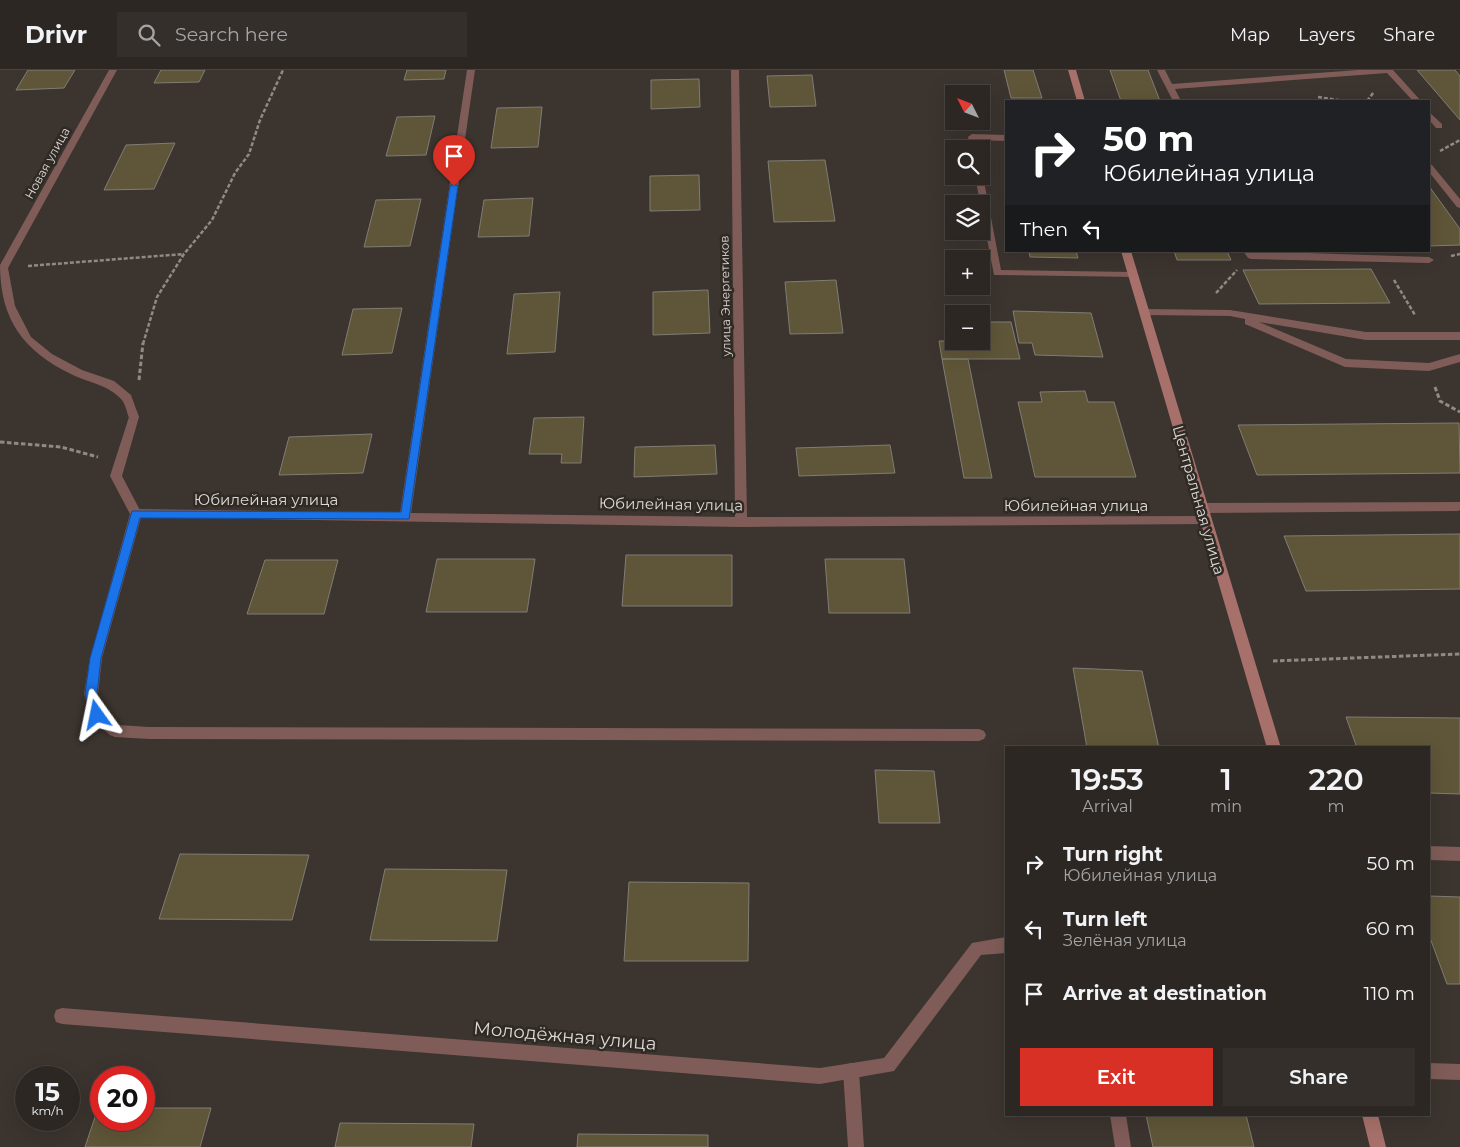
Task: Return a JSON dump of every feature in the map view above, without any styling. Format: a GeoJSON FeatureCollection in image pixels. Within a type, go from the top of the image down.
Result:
{"type":"FeatureCollection","features":[{"type":"Feature","properties":{"kind":"street","name":"Новая улица"},"geometry":{"type":"LineString","coordinates":[[3,268],[113,70]]}},
{"type":"Feature","properties":{"kind":"street"},"geometry":{"type":"LineString","coordinates":[[405,516],[471,70]]}},
{"type":"Feature","properties":{"kind":"street","name":"улица Энергетиков"},"geometry":{"type":"LineString","coordinates":[[735,70],[740,522]]}},
{"type":"Feature","properties":{"kind":"street"},"geometry":{"type":"LineString","coordinates":[[1072,70],[1081,100]]}},
{"type":"Feature","properties":{"kind":"street"},"geometry":{"type":"LineString","coordinates":[[1161,70],[1176,100]]}},
{"type":"Feature","properties":{"kind":"street"},"geometry":{"type":"LineString","coordinates":[[1170,87],[1389,70],[1416,100]]}},
{"type":"Feature","properties":{"kind":"street"},"geometry":{"type":"LineString","coordinates":[[1430,116],[1439,126]]}},
{"type":"Feature","properties":{"kind":"street"},"geometry":{"type":"LineString","coordinates":[[972,140],[972,138],[1005,138]]}},
{"type":"Feature","properties":{"kind":"street"},"geometry":{"type":"LineString","coordinates":[[1430,168],[1460,205]]}},
{"type":"Feature","properties":{"kind":"street"},"geometry":{"type":"LineString","coordinates":[[981,185],[997,273],[1133,275]]}},
{"type":"Feature","properties":{"kind":"street","name":"Центральная улица"},"geometry":{"type":"LineString","coordinates":[[1126,252],[1273,746]]}},
{"type":"Feature","properties":{"kind":"street"},"geometry":{"type":"LineString","coordinates":[[1249,254],[1429,260]]}},
{"type":"Feature","properties":{"kind":"street"},"geometry":{"type":"LineString","coordinates":[[3,268],[10,306],[27,339],[48,357],[78,373],[110,384],[127,398],[134,416],[116,476],[136,514],[96,658],[91,694],[97,715],[116,731],[158,733],[979,735]]}},
{"type":"Feature","properties":{"kind":"street"},"geometry":{"type":"LineString","coordinates":[[1144,312],[1230,313],[1366,336],[1460,336]]}},
{"type":"Feature","properties":{"kind":"street"},"geometry":{"type":"LineString","coordinates":[[1230,313],[1345,363],[1428,366],[1460,358]]}},
{"type":"Feature","properties":{"kind":"street"},"geometry":{"type":"LineString","coordinates":[[1201,508],[1458,506]]}},
{"type":"Feature","properties":{"kind":"street","name":"Юбилейная улица"},"geometry":{"type":"LineString","coordinates":[[136,514],[405,516],[740,522],[1205,521]]}},
{"type":"Feature","properties":{"kind":"street"},"geometry":{"type":"LineString","coordinates":[[1430,853],[1460,854]]}},
{"type":"Feature","properties":{"kind":"street","name":"Молодёжная улица"},"geometry":{"type":"LineString","coordinates":[[62,1016],[820,1076],[888,1065],[977,948],[1005,945]]}},
{"type":"Feature","properties":{"kind":"street"},"geometry":{"type":"LineString","coordinates":[[851,1071],[856,1147]]}},
{"type":"Feature","properties":{"kind":"street"},"geometry":{"type":"LineString","coordinates":[[1430,1071],[1460,1072]]}},
{"type":"Feature","properties":{"kind":"street"},"geometry":{"type":"LineString","coordinates":[[1118,1116],[1123,1147]]}},
{"type":"Feature","properties":{"kind":"street"},"geometry":{"type":"LineString","coordinates":[[1370,1116],[1378,1147]]}},
{"type":"Feature","properties":{"kind":"path"},"geometry":{"type":"LineString","coordinates":[[134,416],[147,328],[157,297],[184,254],[212,220],[235,173],[249,154],[260,120],[283,70]]}},
{"type":"Feature","properties":{"kind":"path"},"geometry":{"type":"LineString","coordinates":[[1436,153],[1460,140]]}},
{"type":"Feature","properties":{"kind":"path"},"geometry":{"type":"LineString","coordinates":[[3,268],[184,254]]}},
{"type":"Feature","properties":{"kind":"path"},"geometry":{"type":"LineString","coordinates":[[1200,313],[1249,254]]}},
{"type":"Feature","properties":{"kind":"path"},"geometry":{"type":"LineString","coordinates":[[0,442],[61,446],[102,458],[116,476]]}},
{"type":"Feature","properties":{"kind":"path"},"geometry":{"type":"LineString","coordinates":[[1247,662],[1460,654]]}},
{"type":"Feature","properties":{"kind":"building"},"geometry":{"type":"Polygon","coordinates":[[[28,70],[75,70],[64,88],[16,90],[28,70]]]}},
{"type":"Feature","properties":{"kind":"building"},"geometry":{"type":"Polygon","coordinates":[[[161,70],[205,70],[199,82],[154,83],[161,70]]]}},
{"type":"Feature","properties":{"kind":"building"},"geometry":{"type":"Polygon","coordinates":[[[407,70],[446,70],[444,79],[404,80],[407,70]]]}},
{"type":"Feature","properties":{"kind":"building"},"geometry":{"type":"Polygon","coordinates":[[[1004,70],[1033,70],[1042,98],[1011,98],[1004,70]]]}},
{"type":"Feature","properties":{"kind":"building"},"geometry":{"type":"Polygon","coordinates":[[[1110,70],[1148,70],[1160,100],[1121,100],[1110,70]]]}},
{"type":"Feature","properties":{"kind":"building"},"geometry":{"type":"Polygon","coordinates":[[[1417,70],[1455,70],[1460,76],[1460,120],[1417,70]]]}},
{"type":"Feature","properties":{"kind":"building"},"geometry":{"type":"Polygon","coordinates":[[[812,75],[816,106],[770,107],[767,76],[812,75]]]}},
{"type":"Feature","properties":{"kind":"building"},"geometry":{"type":"Polygon","coordinates":[[[699,79],[700,107],[651,109],[651,80],[699,79]]]}},
{"type":"Feature","properties":{"kind":"building"},"geometry":{"type":"Polygon","coordinates":[[[542,107],[538,147],[491,148],[497,108],[542,107]]]}},
{"type":"Feature","properties":{"kind":"building"},"geometry":{"type":"Polygon","coordinates":[[[435,116],[426,155],[386,156],[397,117],[435,116]]]}},
{"type":"Feature","properties":{"kind":"building"},"geometry":{"type":"Polygon","coordinates":[[[175,143],[154,189],[104,190],[126,145],[175,143]]]}},
{"type":"Feature","properties":{"kind":"building"},"geometry":{"type":"Polygon","coordinates":[[[825,160],[835,221],[774,222],[768,161],[825,160]]]}},
{"type":"Feature","properties":{"kind":"building"},"geometry":{"type":"Polygon","coordinates":[[[699,175],[700,210],[650,211],[650,176],[699,175]]]}},
{"type":"Feature","properties":{"kind":"building"},"geometry":{"type":"Polygon","coordinates":[[[1430,187],[1460,229],[1460,245],[1430,246],[1430,187]]]}},
{"type":"Feature","properties":{"kind":"building"},"geometry":{"type":"Polygon","coordinates":[[[533,198],[529,236],[478,237],[484,200],[533,198]]]}},
{"type":"Feature","properties":{"kind":"building"},"geometry":{"type":"Polygon","coordinates":[[[421,199],[410,246],[364,247],[376,200],[421,199]]]}},
{"type":"Feature","properties":{"kind":"building"},"geometry":{"type":"Polygon","coordinates":[[[1029,252],[1076,252],[1078,258],[1030,257],[1029,252]]]}},
{"type":"Feature","properties":{"kind":"building"},"geometry":{"type":"Polygon","coordinates":[[[1174,252],[1227,252],[1231,260],[1177,260],[1174,252]]]}},
{"type":"Feature","properties":{"kind":"building"},"geometry":{"type":"Polygon","coordinates":[[[1371,269],[1390,303],[1259,304],[1243,270],[1371,269]]]}},
{"type":"Feature","properties":{"kind":"building"},"geometry":{"type":"Polygon","coordinates":[[[836,280],[843,333],[790,334],[785,282],[836,280]]]}},
{"type":"Feature","properties":{"kind":"building"},"geometry":{"type":"Polygon","coordinates":[[[708,290],[710,333],[653,335],[653,292],[708,290]]]}},
{"type":"Feature","properties":{"kind":"building"},"geometry":{"type":"Polygon","coordinates":[[[560,292],[555,352],[507,354],[514,294],[560,292]]]}},
{"type":"Feature","properties":{"kind":"building"},"geometry":{"type":"Polygon","coordinates":[[[402,308],[392,353],[342,355],[353,309],[402,308]]]}},
{"type":"Feature","properties":{"kind":"building"},"geometry":{"type":"Polygon","coordinates":[[[1013,311],[1091,313],[1103,357],[1035,355],[1032,343],[1019,343],[1013,311]]]}},
{"type":"Feature","properties":{"kind":"building"},"geometry":{"type":"Polygon","coordinates":[[[990,322],[1011,322],[1020,359],[942,359],[939,341],[945,341],[945,350],[990,350],[990,322]]]}},
{"type":"Feature","properties":{"kind":"building"},"geometry":{"type":"Polygon","coordinates":[[[942,359],[968,359],[992,478],[964,478],[942,359]]]}},
{"type":"Feature","properties":{"kind":"building"},"geometry":{"type":"Polygon","coordinates":[[[1085,391],[1088,402],[1114,402],[1136,477],[1035,477],[1018,402],[1042,402],[1040,392],[1085,391]]]}},
{"type":"Feature","properties":{"kind":"building"},"geometry":{"type":"Polygon","coordinates":[[[584,417],[581,463],[561,463],[562,454],[529,454],[534,418],[584,417]]]}},
{"type":"Feature","properties":{"kind":"building"},"geometry":{"type":"Polygon","coordinates":[[[1459,423],[1460,473],[1257,475],[1238,425],[1459,423]]]}},
{"type":"Feature","properties":{"kind":"building"},"geometry":{"type":"Polygon","coordinates":[[[372,434],[363,473],[279,475],[289,437],[372,434]]]}},
{"type":"Feature","properties":{"kind":"building"},"geometry":{"type":"Polygon","coordinates":[[[715,445],[717,474],[634,477],[635,447],[715,445]]]}},
{"type":"Feature","properties":{"kind":"building"},"geometry":{"type":"Polygon","coordinates":[[[890,445],[895,473],[799,476],[796,448],[890,445]]]}},
{"type":"Feature","properties":{"kind":"building"},"geometry":{"type":"Polygon","coordinates":[[[1460,534],[1460,589],[1306,591],[1284,536],[1460,534]]]}},
{"type":"Feature","properties":{"kind":"building"},"geometry":{"type":"Polygon","coordinates":[[[626,555],[732,555],[732,606],[622,606],[626,555]]]}},
{"type":"Feature","properties":{"kind":"building"},"geometry":{"type":"Polygon","coordinates":[[[437,559],[535,559],[527,612],[426,612],[437,559]]]}},
{"type":"Feature","properties":{"kind":"building"},"geometry":{"type":"Polygon","coordinates":[[[825,559],[904,559],[910,613],[829,613],[825,559]]]}},
{"type":"Feature","properties":{"kind":"building"},"geometry":{"type":"Polygon","coordinates":[[[265,560],[338,560],[324,614],[247,614],[265,560]]]}},
{"type":"Feature","properties":{"kind":"building"},"geometry":{"type":"Polygon","coordinates":[[[1073,668],[1142,671],[1159,746],[1087,746],[1073,668]]]}},
{"type":"Feature","properties":{"kind":"building"},"geometry":{"type":"Polygon","coordinates":[[[1346,717],[1460,718],[1460,794],[1430,793],[1430,746],[1356,746],[1346,717]]]}},
{"type":"Feature","properties":{"kind":"building"},"geometry":{"type":"Polygon","coordinates":[[[875,770],[934,771],[940,823],[879,823],[875,770]]]}},
{"type":"Feature","properties":{"kind":"building"},"geometry":{"type":"Polygon","coordinates":[[[180,854],[309,855],[292,920],[159,919],[180,854]]]}},
{"type":"Feature","properties":{"kind":"building"},"geometry":{"type":"Polygon","coordinates":[[[385,869],[507,870],[497,941],[370,940],[385,869]]]}},
{"type":"Feature","properties":{"kind":"building"},"geometry":{"type":"Polygon","coordinates":[[[629,882],[749,883],[748,961],[624,961],[629,882]]]}},
{"type":"Feature","properties":{"kind":"building"},"geometry":{"type":"Polygon","coordinates":[[[1430,896],[1460,897],[1460,984],[1447,984],[1430,938],[1430,896]]]}},
{"type":"Feature","properties":{"kind":"building"},"geometry":{"type":"Polygon","coordinates":[[[155,1108],[211,1108],[200,1147],[85,1147],[90,1131],[155,1131],[155,1108]]]}},
{"type":"Feature","properties":{"kind":"building"},"geometry":{"type":"Polygon","coordinates":[[[1146,1116],[1246,1116],[1254,1147],[1153,1147],[1146,1116]]]}},
{"type":"Feature","properties":{"kind":"building"},"geometry":{"type":"Polygon","coordinates":[[[340,1123],[474,1124],[471,1147],[335,1147],[340,1123]]]}},
{"type":"Feature","properties":{"kind":"building"},"geometry":{"type":"Polygon","coordinates":[[[578,1134],[708,1135],[708,1147],[577,1147],[578,1134]]]}},
{"type":"Feature","properties":{"kind":"route"},"geometry":{"type":"LineString","coordinates":[[97,715],[91,694],[96,658],[136,514],[405,516],[454,186]]}}]}
